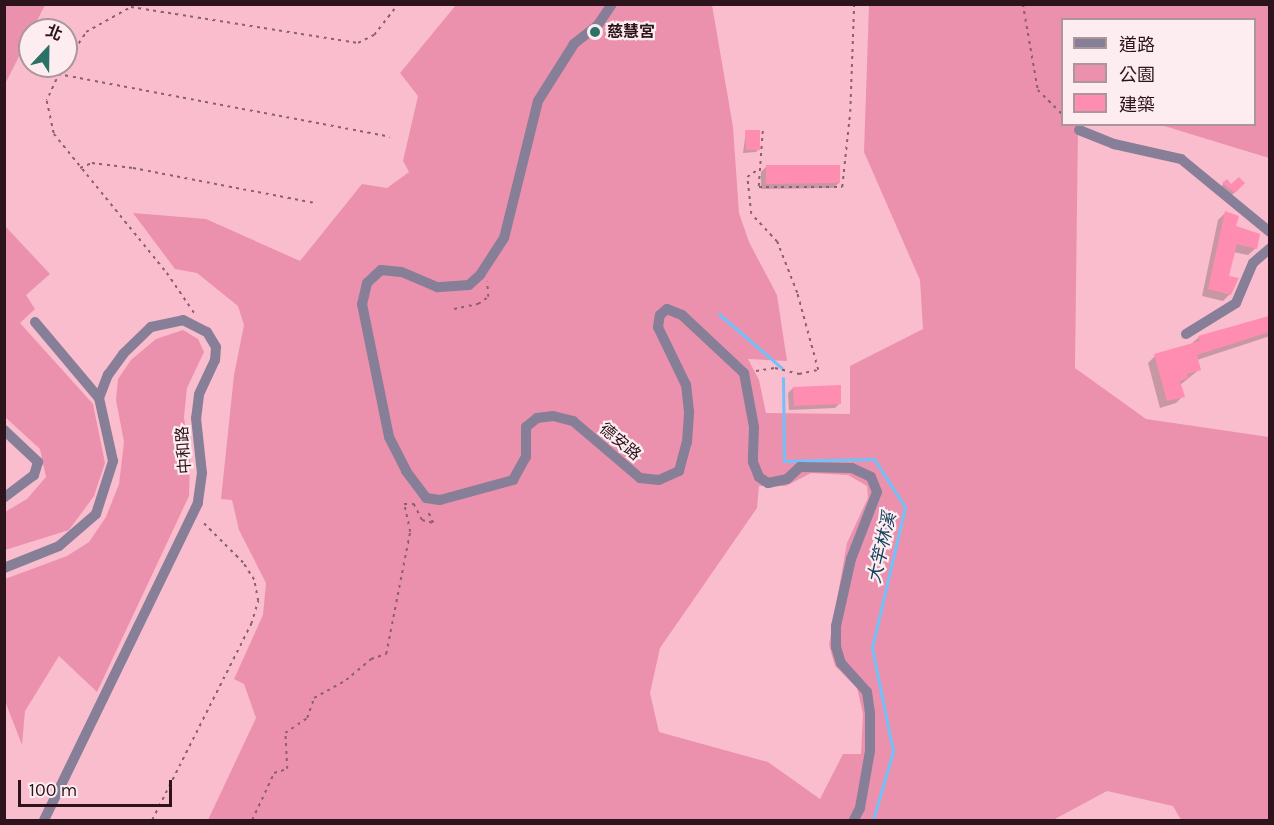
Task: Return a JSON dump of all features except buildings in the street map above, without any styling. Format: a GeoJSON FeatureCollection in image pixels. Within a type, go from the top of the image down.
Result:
{"type":"FeatureCollection","features":[{"type":"Feature","properties":{"kind":"street"},"geometry":{"type":"LineString","coordinates":[[426,498],[406,471],[389,436],[362,304],[367,283],[381,270],[401,272],[437,287],[469,285],[480,275],[504,238],[537,101],[574,44],[598,25],[612,4]]}},
{"type":"Feature","properties":{"kind":"street"},"geometry":{"type":"LineString","coordinates":[[1078,130],[1114,144],[1180,159],[1269,232]]}},
{"type":"Feature","properties":{"kind":"street"},"geometry":{"type":"LineString","coordinates":[[1185,334],[1236,303],[1253,264],[1269,248]]}},
{"type":"Feature","properties":{"kind":"street","name":"德安路"},"geometry":{"type":"LineString","coordinates":[[426,498],[440,500],[513,480],[526,457],[526,427],[537,418],[553,416],[573,421],[640,478],[659,480],[679,471],[690,412],[686,385],[658,327],[660,315],[667,309],[682,315],[744,373]]}},
{"type":"Feature","properties":{"kind":"street"},"geometry":{"type":"LineString","coordinates":[[99,398],[108,375],[123,354],[151,327],[183,320],[207,332]]}},
{"type":"Feature","properties":{"kind":"street"},"geometry":{"type":"LineString","coordinates":[[4,568],[59,546],[83,529],[96,514],[113,461],[99,398],[35,322]]}},
{"type":"Feature","properties":{"kind":"street","name":"中和路"},"geometry":{"type":"LineString","coordinates":[[44,820],[193,513],[202,473],[196,418],[199,395],[215,360],[216,346],[207,332]]}},
{"type":"Feature","properties":{"kind":"street"},"geometry":{"type":"LineString","coordinates":[[744,373],[754,427],[753,462],[759,477],[768,483],[787,479],[800,467],[852,468],[871,477],[877,492],[851,559],[837,626],[836,647],[841,663],[867,692],[870,713],[870,751],[860,808],[854,820]]}},
{"type":"Feature","properties":{"kind":"street"},"geometry":{"type":"LineString","coordinates":[[4,430],[38,462],[34,475],[4,498]]}},
{"type":"Feature","properties":{"kind":"path"},"geometry":{"type":"LineString","coordinates":[[78,44],[86,32],[131,7],[358,43],[374,35],[398,4]]}},
{"type":"Feature","properties":{"kind":"path"},"geometry":{"type":"LineString","coordinates":[[763,131],[759,187],[842,187],[850,112],[854,4]]}},
{"type":"Feature","properties":{"kind":"path"},"geometry":{"type":"LineString","coordinates":[[1023,4],[1038,90],[1061,113]]}},
{"type":"Feature","properties":{"kind":"path"},"geometry":{"type":"LineString","coordinates":[[56,78],[47,101],[54,134],[79,168],[167,273],[207,332]]}},
{"type":"Feature","properties":{"kind":"path"},"geometry":{"type":"LineString","coordinates":[[78,78],[390,137]]}},
{"type":"Feature","properties":{"kind":"path"},"geometry":{"type":"LineString","coordinates":[[79,168],[92,164],[133,168],[314,203]]}},
{"type":"Feature","properties":{"kind":"path"},"geometry":{"type":"LineString","coordinates":[[744,373],[775,368],[799,374],[818,370],[800,303],[777,242],[751,214],[747,177],[760,169]]}},
{"type":"Feature","properties":{"kind":"path"},"geometry":{"type":"LineString","coordinates":[[453,309],[478,304],[488,297],[489,284],[480,275]]}},
{"type":"Feature","properties":{"kind":"path"},"geometry":{"type":"LineString","coordinates":[[252,820],[274,773],[287,769],[285,733],[307,718],[314,698],[346,680],[371,659],[386,654],[410,532],[404,504],[414,504],[422,520],[433,523],[426,498]]}},
{"type":"Feature","properties":{"kind":"path"},"geometry":{"type":"LineString","coordinates":[[152,820],[251,624],[258,601],[254,580],[243,563],[193,513]]}},
{"type":"Feature","properties":{"kind":"green space"},"geometry":{"type":"Polygon","coordinates":[[[4,5],[45,5],[38,18],[18,18],[18,58],[5,84],[4,5]]]}},
{"type":"Feature","properties":{"kind":"green space"},"geometry":{"type":"Polygon","coordinates":[[[456,5],[712,5],[733,127],[739,213],[749,242],[777,295],[787,361],[748,359],[759,380],[766,413],[850,414],[850,366],[923,329],[920,280],[864,152],[869,5],[1269,5],[1269,158],[1164,126],[1256,126],[1256,18],[1061,18],[1061,126],[1078,126],[1075,368],[1146,419],[1269,437],[1269,820],[1181,820],[1173,806],[1107,791],[1053,820],[208,820],[256,718],[244,684],[234,679],[263,615],[266,583],[239,530],[232,500],[221,499],[234,375],[244,325],[238,306],[197,273],[175,269],[133,213],[206,219],[300,261],[362,184],[387,188],[409,172],[403,161],[418,96],[400,73],[456,5]],[[811,473],[786,486],[759,486],[757,508],[660,648],[650,693],[659,732],[768,762],[820,799],[843,754],[861,754],[863,714],[857,688],[835,666],[829,645],[847,543],[868,498],[867,486],[848,475],[811,473]]]}},
{"type":"Feature","properties":{"kind":"green space"},"geometry":{"type":"Polygon","coordinates":[[[5,226],[50,274],[26,295],[35,309],[20,323],[93,404],[105,463],[94,496],[69,530],[5,550],[5,512],[27,499],[46,477],[40,449],[5,417],[5,226]]]}},
{"type":"Feature","properties":{"kind":"green space"},"geometry":{"type":"Polygon","coordinates":[[[183,330],[198,339],[204,352],[187,388],[184,417],[190,461],[189,496],[97,692],[59,656],[25,711],[22,745],[5,701],[5,579],[67,556],[89,542],[106,517],[119,484],[124,442],[116,400],[118,379],[131,360],[156,339],[183,330]]]}},
{"type":"Feature","properties":{"kind":"waterway","name":"大竿林溪"},"geometry":{"type":"LineString","coordinates":[[719,314],[783,369]]}},
{"type":"Feature","properties":{"kind":"waterway","name":"大竿林溪"},"geometry":{"type":"LineString","coordinates":[[783,378],[784,461],[874,459],[905,507],[872,648],[893,751],[873,820]]}},
{"type":"Feature","properties":{"kind":"place","name":"慈慧宮"},"geometry":{"type":"Point","coordinates":[595,32]}}]}
